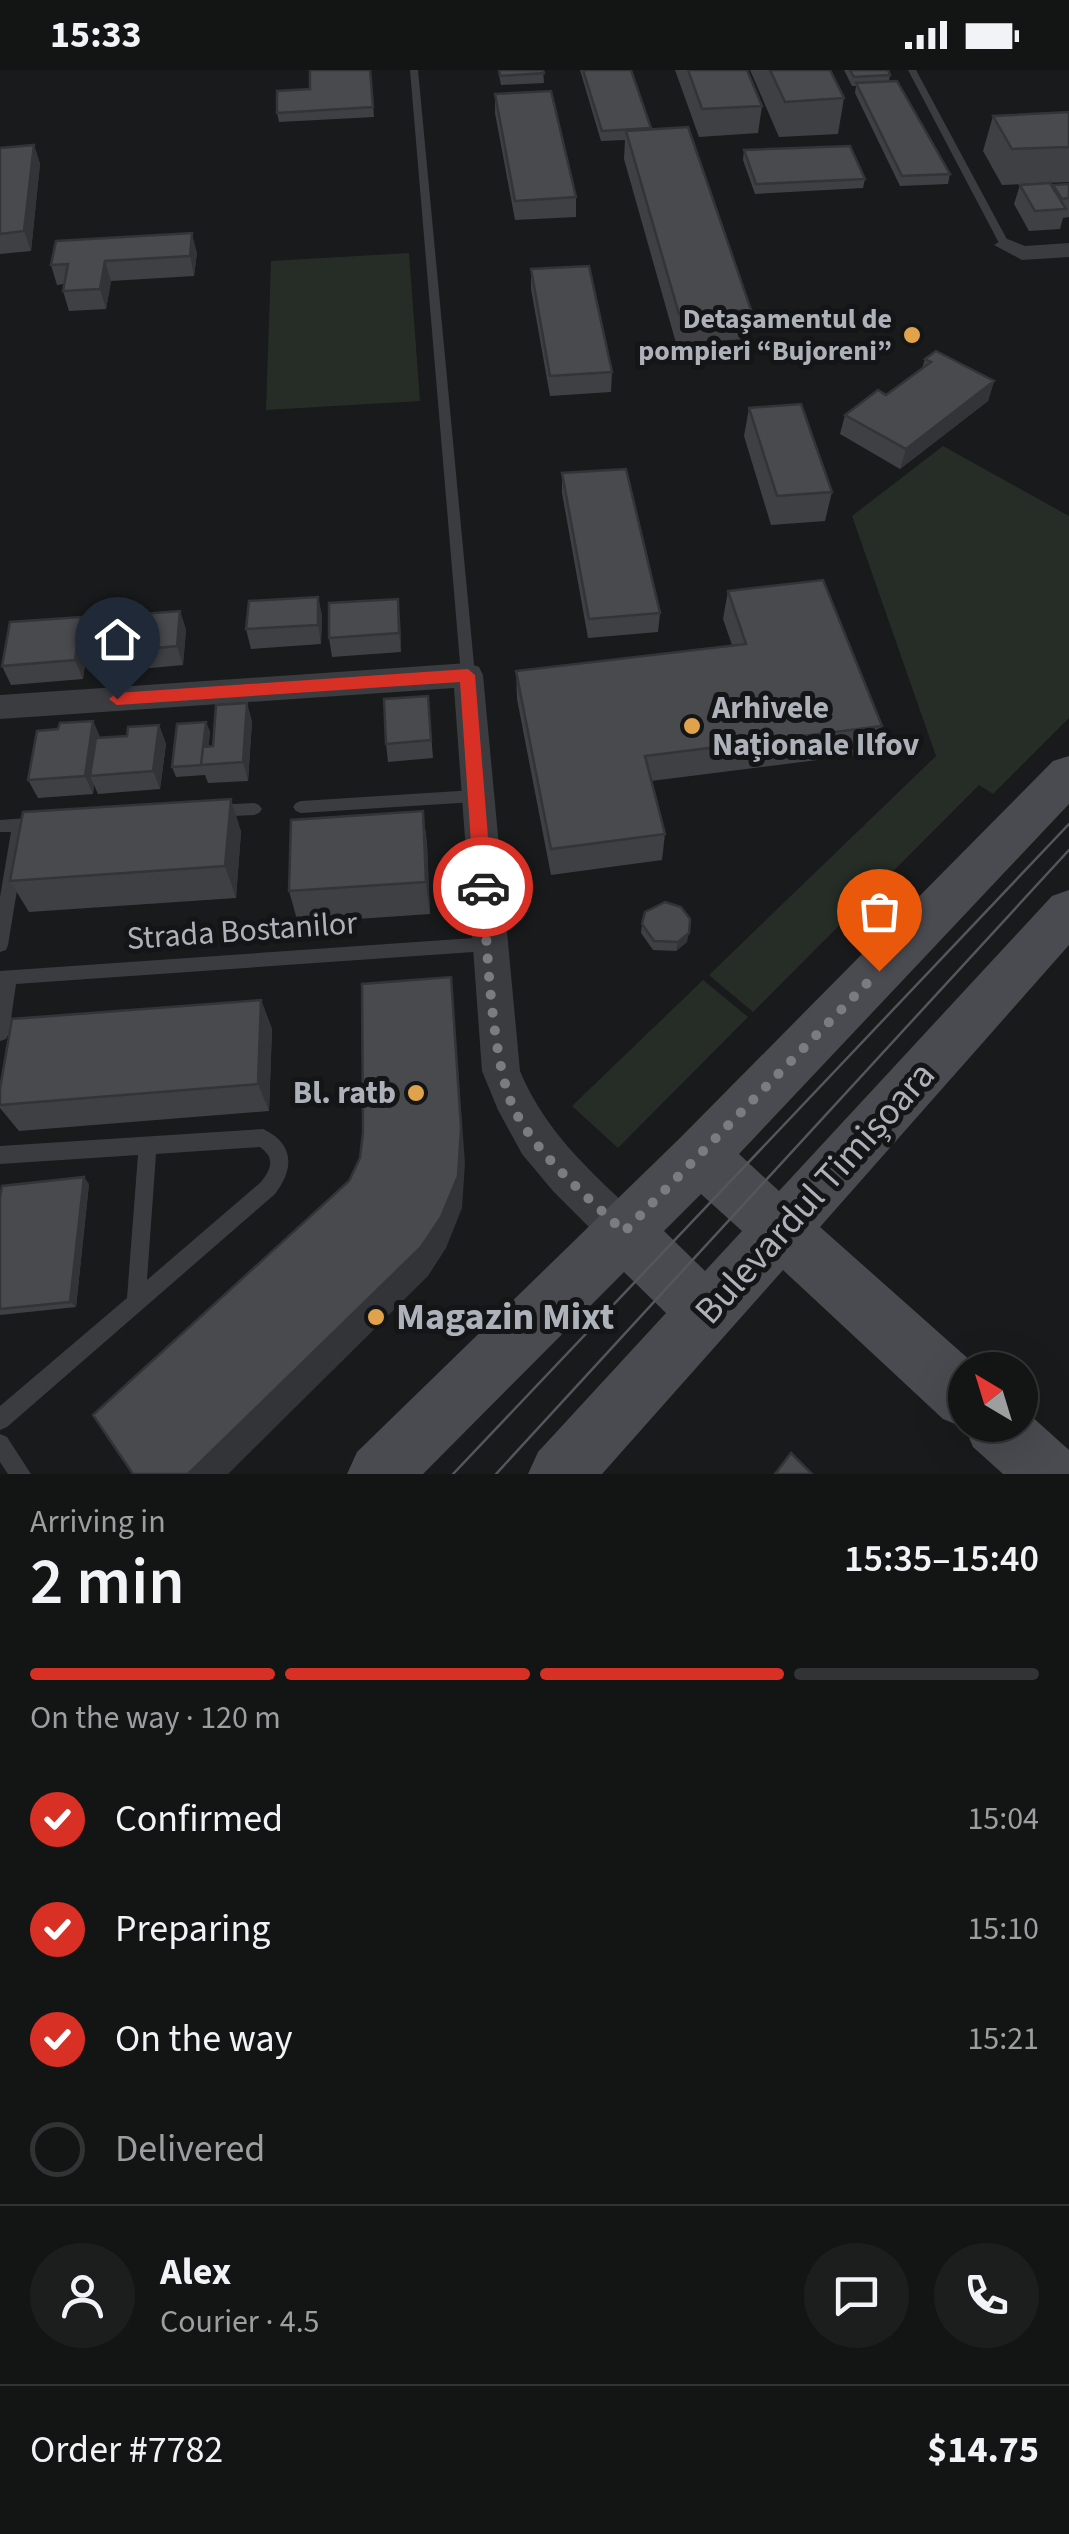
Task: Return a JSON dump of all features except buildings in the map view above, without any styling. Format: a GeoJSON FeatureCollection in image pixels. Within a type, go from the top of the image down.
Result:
{"type":"FeatureCollection","features":[{"type":"Feature","properties":{"kind":"main road"},"geometry":{"type":"LineString","coordinates":[[379,1474],[700,1156],[1069,774]]}},
{"type":"Feature","properties":{"kind":"main road","name":"Bulevardul Timișoara"},"geometry":{"type":"LineString","coordinates":[[560,1474],[1069,911]]}},
{"type":"Feature","properties":{"kind":"main road"},"geometry":{"type":"LineString","coordinates":[[700,1156],[948,1382]]}},
{"type":"Feature","properties":{"kind":"main road"},"geometry":{"type":"LineString","coordinates":[[624,1232],[706,1312]]}},
{"type":"Feature","properties":{"kind":"main road"},"geometry":{"type":"LineString","coordinates":[[1014,1442],[1049,1474]]}},
{"type":"Feature","properties":{"kind":"street"},"geometry":{"type":"LineString","coordinates":[[1005,245],[1022,254],[1069,250]]}},
{"type":"Feature","properties":{"kind":"street"},"geometry":{"type":"LineString","coordinates":[[0,706],[468,675],[475,796],[501,1071],[514,1110],[539,1148],[624,1232]]}},
{"type":"Feature","properties":{"kind":"lane"},"geometry":{"type":"LineString","coordinates":[[414,70],[468,675]]}},
{"type":"Feature","properties":{"kind":"lane"},"geometry":{"type":"LineString","coordinates":[[912,70],[1005,245]]}},
{"type":"Feature","properties":{"kind":"lane"},"geometry":{"type":"LineString","coordinates":[[301,806],[475,796]]}},
{"type":"Feature","properties":{"kind":"lane"},"geometry":{"type":"LineString","coordinates":[[196,812],[254,808]]}},
{"type":"Feature","properties":{"kind":"lane"},"geometry":{"type":"LineString","coordinates":[[0,826],[59,822]]}},
{"type":"Feature","properties":{"kind":"lane"},"geometry":{"type":"LineString","coordinates":[[0,945],[20,825]]}},
{"type":"Feature","properties":{"kind":"lane","name":"Strada Bostanilor"},"geometry":{"type":"LineString","coordinates":[[5,977],[488,944]]}},
{"type":"Feature","properties":{"kind":"lane"},"geometry":{"type":"LineString","coordinates":[[0,1033],[5,977]]}},
{"type":"Feature","properties":{"kind":"lane"},"geometry":{"type":"LineString","coordinates":[[0,1156],[263,1138],[276,1146],[282,1159],[280,1174],[268,1188],[0,1420]]}},
{"type":"Feature","properties":{"kind":"lane"},"geometry":{"type":"LineString","coordinates":[[136,1302],[148,1145]]}},
{"type":"Feature","properties":{"kind":"lane"},"geometry":{"type":"LineString","coordinates":[[0,1444],[20,1474]]}},
{"type":"Feature","properties":{"kind":"shaded area"},"geometry":{"type":"Polygon","coordinates":[[[409,253],[420,401],[266,410],[271,261],[409,253]]]}},
{"type":"Feature","properties":{"kind":"shaded area"},"geometry":{"type":"Polygon","coordinates":[[[943,446],[1069,516],[1069,718],[993,794],[979,785],[753,1012],[709,975],[936,756],[852,516],[943,446]]]}},
{"type":"Feature","properties":{"kind":"shaded area"},"geometry":{"type":"Polygon","coordinates":[[[703,980],[748,1017],[618,1148],[572,1106],[703,980]]]}},
{"type":"Feature","properties":{"kind":"tram line"},"geometry":{"type":"LineString","coordinates":[[453,1474],[1069,824]]}},
{"type":"Feature","properties":{"kind":"tram line"},"geometry":{"type":"LineString","coordinates":[[496,1474],[1069,850]]}},
{"type":"Feature","properties":{"kind":"way so far"},"geometry":{"type":"LineString","coordinates":[[483,887],[501,1071],[514,1110],[539,1148],[624,1232],[879,971]]}},
{"type":"Feature","properties":{"kind":"place","name":"Detașamentul de pompieri “Bujoreni”"},"geometry":{"type":"Point","coordinates":[912,335]}},
{"type":"Feature","properties":{"kind":"place","name":"Arhivele Naționale Ilfov"},"geometry":{"type":"Point","coordinates":[692,726]}},
{"type":"Feature","properties":{"kind":"place","name":"Bl. ratb"},"geometry":{"type":"Point","coordinates":[416,1093]}},
{"type":"Feature","properties":{"kind":"place","name":"Magazin Mixt"},"geometry":{"type":"Point","coordinates":[376,1317]}},
{"type":"Feature","properties":{"kind":"route"},"geometry":{"type":"LineString","coordinates":[[117,699],[468,675],[483,887]]}}]}
